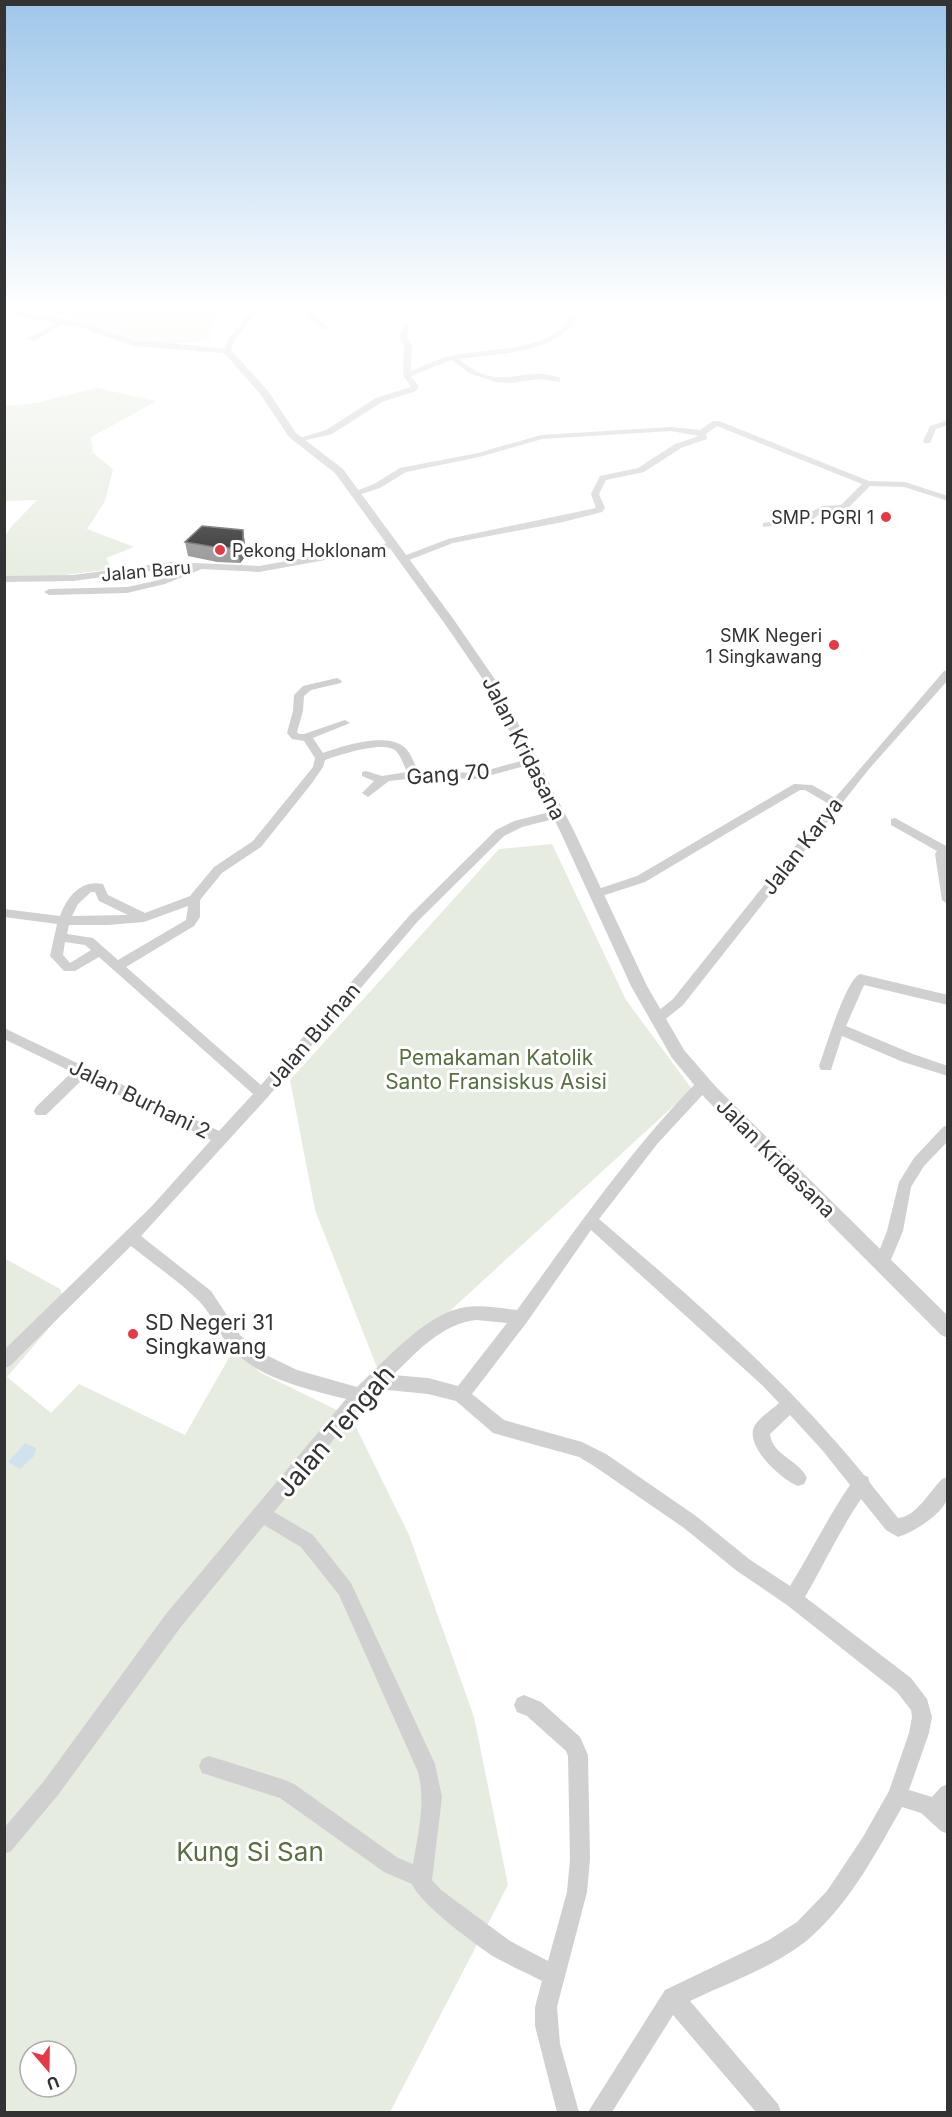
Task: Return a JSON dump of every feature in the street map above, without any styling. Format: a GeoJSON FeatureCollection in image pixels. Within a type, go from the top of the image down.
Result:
{"type":"FeatureCollection","features":[{"type":"Feature","properties":{"kind":"street","name":"Jalan Kridasana"},"geometry":{"type":"LineString","coordinates":[[273,406],[288,430],[298,440],[335,467],[477,659],[532,761],[657,1019],[678,1054],[703,1084],[948,1329]]}},
{"type":"Feature","properties":{"kind":"street"},"geometry":{"type":"LineString","coordinates":[[298,440],[329,432],[370,406]]}},
{"type":"Feature","properties":{"kind":"street"},"geometry":{"type":"LineString","coordinates":[[927,441],[930,426],[948,422]]}},
{"type":"Feature","properties":{"kind":"street"},"geometry":{"type":"LineString","coordinates":[[355,492],[377,486],[399,471],[479,455],[541,437],[671,429],[702,433],[716,423],[868,483],[905,486],[948,499]]}},
{"type":"Feature","properties":{"kind":"street"},"geometry":{"type":"LineString","coordinates":[[404,559],[422,555],[450,541],[572,517],[600,509],[595,494],[603,478],[641,470],[678,446],[704,437],[702,433]]}},
{"type":"Feature","properties":{"kind":"street"},"geometry":{"type":"LineString","coordinates":[[766,525],[802,520],[817,514],[822,509],[844,507],[868,483]]}},
{"type":"Feature","properties":{"kind":"street","name":"Jalan Baru"},"geometry":{"type":"LineString","coordinates":[[4,579],[73,578],[161,566],[259,569],[394,545]]}},
{"type":"Feature","properties":{"kind":"street"},"geometry":{"type":"LineString","coordinates":[[50,592],[127,590],[162,582],[205,566]]}},
{"type":"Feature","properties":{"kind":"street","name":"Jalan Karya"},"geometry":{"type":"LineString","coordinates":[[657,1019],[678,1002],[865,767],[948,673]]}},
{"type":"Feature","properties":{"kind":"street"},"geometry":{"type":"LineString","coordinates":[[337,681],[307,688],[299,695],[298,711],[292,733],[296,737],[307,737],[345,723]]}},
{"type":"Feature","properties":{"kind":"street"},"geometry":{"type":"LineString","coordinates":[[307,737],[320,758]]}},
{"type":"Feature","properties":{"kind":"street"},"geometry":{"type":"LineString","coordinates":[[4,913],[65,920],[117,921],[144,918],[194,899],[218,870],[261,840],[272,823],[309,781],[320,758],[349,748],[391,743],[402,750],[414,775]]}},
{"type":"Feature","properties":{"kind":"street","name":"Gang 70"},"geometry":{"type":"LineString","coordinates":[[368,793],[382,780],[414,775],[477,776],[532,761]]}},
{"type":"Feature","properties":{"kind":"street"},"geometry":{"type":"LineString","coordinates":[[366,774],[382,780]]}},
{"type":"Feature","properties":{"kind":"street"},"geometry":{"type":"LineString","coordinates":[[596,894],[640,879],[798,786],[808,787],[837,804]]}},
{"type":"Feature","properties":{"kind":"street","name":"Jalan Burhan"},"geometry":{"type":"LineString","coordinates":[[60,937],[83,939],[99,951],[262,1094],[414,918],[500,833],[518,824],[558,814]]}},
{"type":"Feature","properties":{"kind":"street"},"geometry":{"type":"LineString","coordinates":[[895,822],[948,852]]}},
{"type":"Feature","properties":{"kind":"street"},"geometry":{"type":"LineString","coordinates":[[948,852],[942,854],[948,900]]}},
{"type":"Feature","properties":{"kind":"street"},"geometry":{"type":"LineString","coordinates":[[99,951],[68,968],[56,956],[65,920],[80,892],[96,886],[100,889],[103,898],[144,918]]}},
{"type":"Feature","properties":{"kind":"street"},"geometry":{"type":"LineString","coordinates":[[118,966],[190,924],[194,917],[194,899]]}},
{"type":"Feature","properties":{"kind":"street"},"geometry":{"type":"LineString","coordinates":[[826,1066],[838,1029],[860,979],[948,1000]]}},
{"type":"Feature","properties":{"kind":"street"},"geometry":{"type":"LineString","coordinates":[[838,1029],[908,1058],[948,1071]]}},
{"type":"Feature","properties":{"kind":"street","name":"Jalan Burhani 2"},"geometry":{"type":"LineString","coordinates":[[4,1033],[221,1138],[262,1094]]}},
{"type":"Feature","properties":{"kind":"street"},"geometry":{"type":"LineString","coordinates":[[41,1111],[82,1071]]}},
{"type":"Feature","properties":{"kind":"street"},"geometry":{"type":"LineString","coordinates":[[461,1395],[649,1144],[679,1107],[703,1084]]}},
{"type":"Feature","properties":{"kind":"street"},"geometry":{"type":"LineString","coordinates":[[882,1264],[895,1231],[904,1186],[919,1162],[948,1131]]}},
{"type":"Feature","properties":{"kind":"street"},"geometry":{"type":"LineString","coordinates":[[4,1361],[157,1210],[221,1138]]}},
{"type":"Feature","properties":{"kind":"street"},"geometry":{"type":"LineString","coordinates":[[591,1221],[727,1342],[790,1404],[862,1483],[887,1520],[898,1528],[913,1523],[922,1517],[932,1501],[948,1485]]}},
{"type":"Feature","properties":{"kind":"street"},"geometry":{"type":"LineString","coordinates":[[130,1236],[205,1296],[216,1307],[228,1330],[242,1348],[283,1373],[360,1395]]}},
{"type":"Feature","properties":{"kind":"street","name":"Jalan Tengah"},"geometry":{"type":"LineString","coordinates":[[4,1844],[51,1788],[173,1621],[360,1395],[422,1337],[450,1319],[463,1314],[477,1313],[521,1317]]}},
{"type":"Feature","properties":{"kind":"street"},"geometry":{"type":"LineString","coordinates":[[377,1381],[429,1386],[461,1395],[499,1427],[582,1450],[600,1460],[690,1522],[743,1565],[793,1599],[904,1685],[920,1706],[922,1717],[919,1732],[897,1796],[870,1844],[834,1898],[804,1929],[777,1948],[673,1998],[599,2112]]}},
{"type":"Feature","properties":{"kind":"street"},"geometry":{"type":"LineString","coordinates":[[790,1404],[761,1431],[761,1439],[766,1450],[798,1478]]}},
{"type":"Feature","properties":{"kind":"street"},"geometry":{"type":"LineString","coordinates":[[793,1599],[821,1552],[835,1522],[862,1483]]}},
{"type":"Feature","properties":{"kind":"street"},"geometry":{"type":"LineString","coordinates":[[262,1515],[307,1541],[345,1589],[428,1771],[433,1800],[421,1876],[423,1885],[434,1898],[502,1949],[554,1976]]}},
{"type":"Feature","properties":{"kind":"street"},"geometry":{"type":"LineString","coordinates":[[524,1705],[534,1709],[568,1739],[578,1755],[580,1859],[577,1892],[546,2007],[546,2026],[568,2112]]}},
{"type":"Feature","properties":{"kind":"street"},"geometry":{"type":"LineString","coordinates":[[209,1766],[234,1776],[274,1785],[287,1791],[391,1865],[404,1872],[421,1876]]}},
{"type":"Feature","properties":{"kind":"street"},"geometry":{"type":"LineString","coordinates":[[897,1796],[921,1802],[940,1817],[948,1794]]}},
{"type":"Feature","properties":{"kind":"street"},"geometry":{"type":"LineString","coordinates":[[673,1998],[770,2112]]}},
{"type":"Feature","properties":{"kind":"green space"},"geometry":{"type":"Polygon","coordinates":[[[5,406],[148,406],[91,437],[93,453],[113,469],[105,501],[87,529],[134,547],[106,558],[112,569],[56,576],[5,576],[4,537],[37,500],[5,501],[5,406]]]}},
{"type":"Feature","properties":{"kind":"green space","name":"Pemakaman Katolik Santo Fransiskus Asisi"},"geometry":{"type":"Polygon","coordinates":[[[552,844],[626,1000],[692,1089],[380,1375],[315,1210],[290,1080],[499,849],[552,844]]]}},
{"type":"Feature","properties":{"kind":"green space","name":"Kung Si San"},"geometry":{"type":"Polygon","coordinates":[[[4,1258],[60,1289],[67,1307],[7,1377],[51,1413],[79,1384],[185,1435],[234,1349],[261,1373],[351,1417],[409,1535],[474,1717],[508,1885],[390,2112],[5,2112],[4,1258]]]}},
{"type":"Feature","properties":{"kind":"water"},"geometry":{"type":"Polygon","coordinates":[[[25,1443],[36,1448],[34,1456],[20,1469],[8,1462],[25,1443]]]}},
{"type":"Feature","properties":{"kind":"building"},"geometry":{"type":"Polygon","coordinates":[[[202,526],[243,530],[243,543],[238,548],[185,542],[202,526]]]}},
{"type":"Feature","properties":{"kind":"place","name":"SMP. PGRI 1"},"geometry":{"type":"Point","coordinates":[886,517]}},
{"type":"Feature","properties":{"kind":"place","name":"Pekong Hoklonam"},"geometry":{"type":"Point","coordinates":[220,550]}},
{"type":"Feature","properties":{"kind":"place","name":"SMK Negeri 1 Singkawang"},"geometry":{"type":"Point","coordinates":[834,645]}},
{"type":"Feature","properties":{"kind":"place","name":"SD Negeri 31 Singkawang"},"geometry":{"type":"Point","coordinates":[133,1334]}}]}
